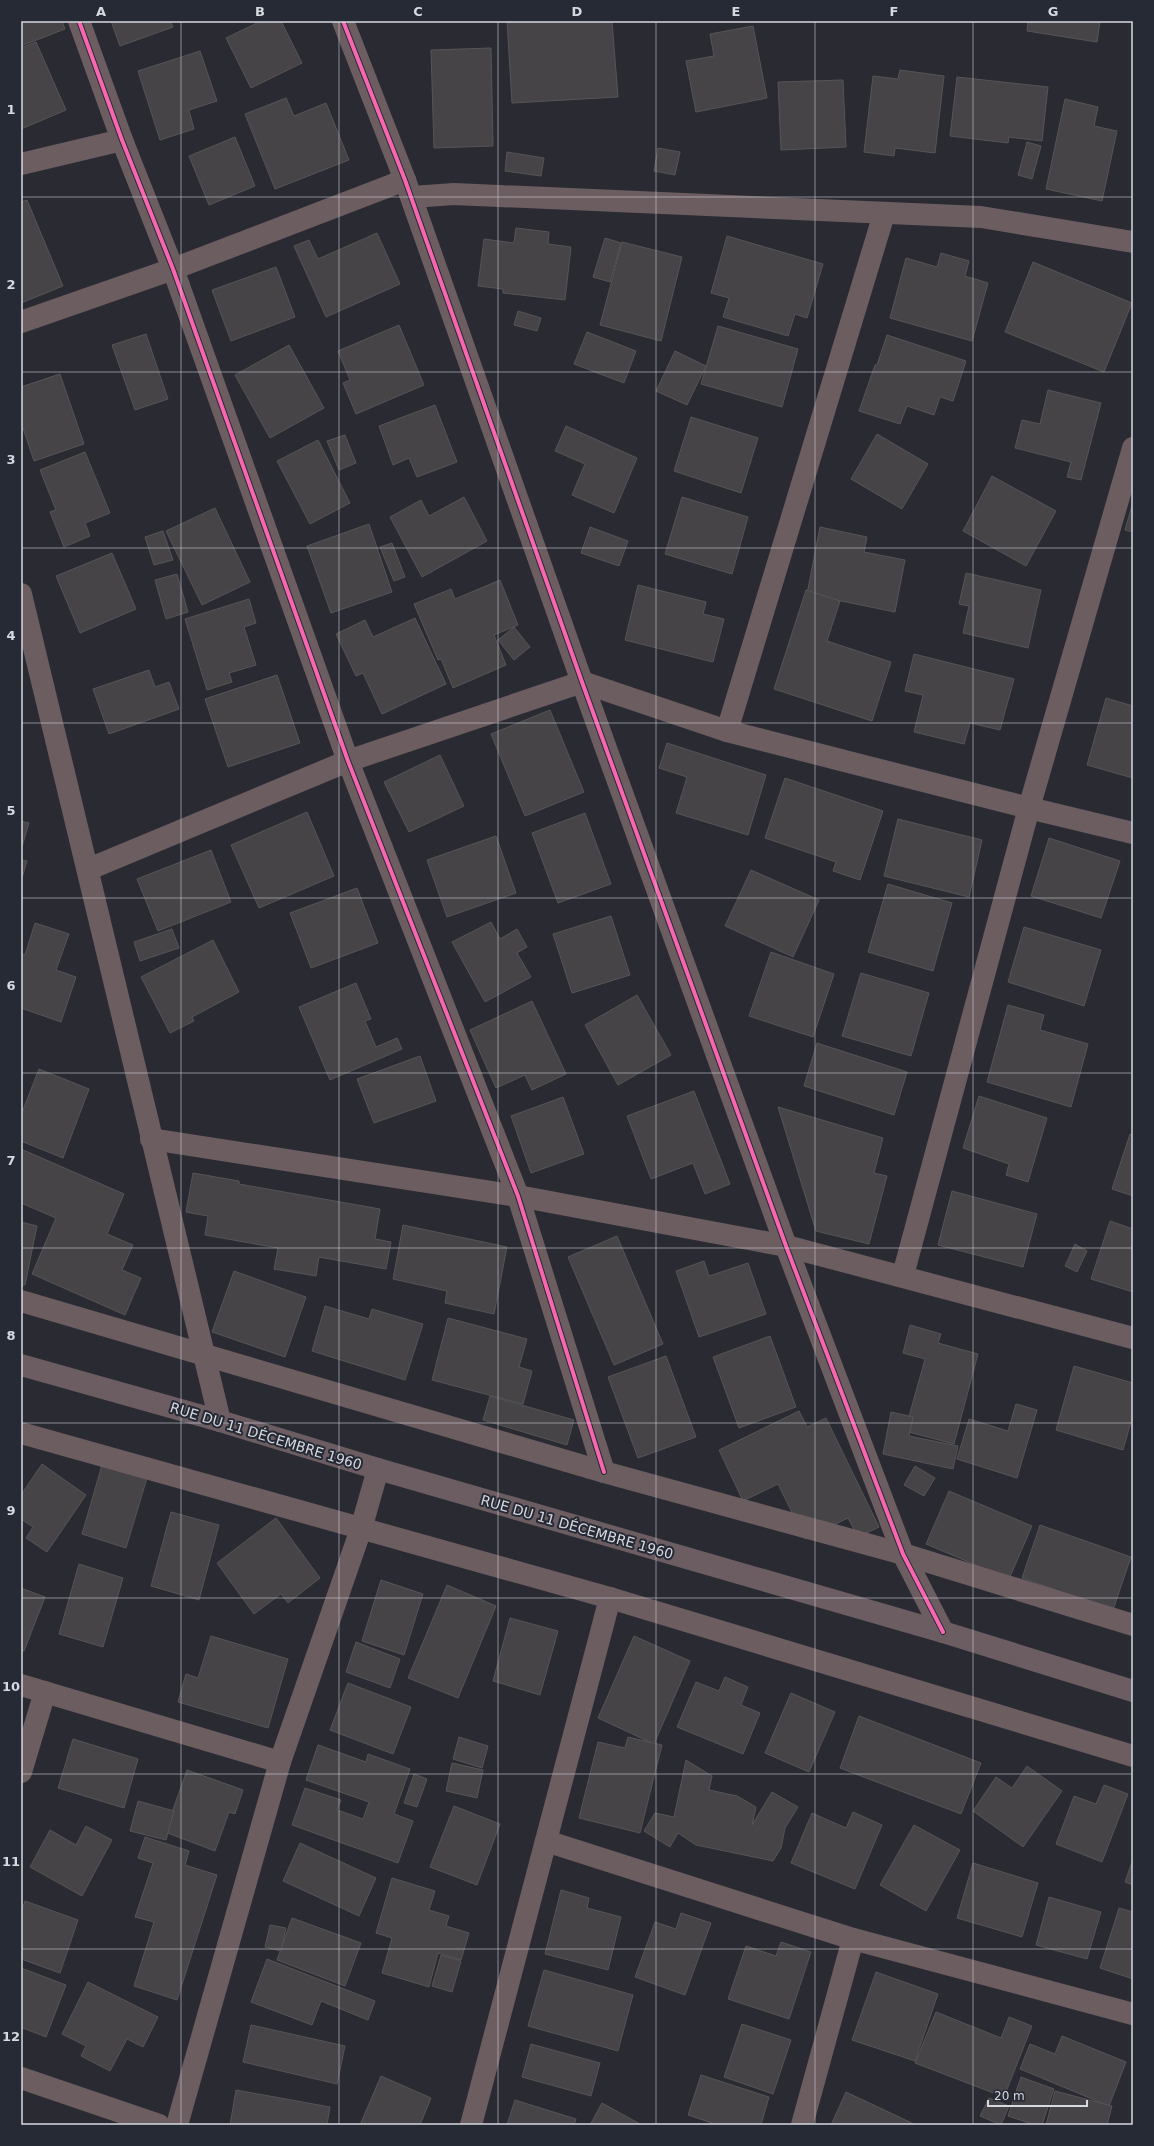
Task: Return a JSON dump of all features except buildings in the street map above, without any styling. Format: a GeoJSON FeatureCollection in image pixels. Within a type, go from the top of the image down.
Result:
{"type":"FeatureCollection","features":[{"type":"Feature","properties":{"kind":"main road","name":"RUE DU 11 DÉCEMBRE 1960"},"geometry":{"type":"LineString","coordinates":[[21,1365],[220,1421],[378,1469],[943,1632],[1133,1690]]}},
{"type":"Feature","properties":{"kind":"street"},"geometry":{"type":"LineString","coordinates":[[79,21],[122,140],[173,269],[348,761],[518,1196],[604,1472]]}},
{"type":"Feature","properties":{"kind":"street"},"geometry":{"type":"LineString","coordinates":[[343,21],[408,189],[582,682],[786,1246],[903,1554],[943,1632]]}},
{"type":"Feature","properties":{"kind":"street"},"geometry":{"type":"LineString","coordinates":[[21,164],[122,140]]}},
{"type":"Feature","properties":{"kind":"street"},"geometry":{"type":"LineString","coordinates":[[21,322],[408,189],[454,194],[884,214],[981,217],[1133,242]]}},
{"type":"Feature","properties":{"kind":"street"},"geometry":{"type":"LineString","coordinates":[[727,731],[884,214]]}},
{"type":"Feature","properties":{"kind":"street"},"geometry":{"type":"LineString","coordinates":[[903,1276],[1029,808],[1133,448]]}},
{"type":"Feature","properties":{"kind":"street"},"geometry":{"type":"LineString","coordinates":[[21,594],[89,869],[220,1421]]}},
{"type":"Feature","properties":{"kind":"street"},"geometry":{"type":"LineString","coordinates":[[89,869],[348,761],[582,682],[727,731],[1133,833]]}},
{"type":"Feature","properties":{"kind":"street"},"geometry":{"type":"LineString","coordinates":[[152,1139],[518,1196],[786,1246],[1133,1338]]}},
{"type":"Feature","properties":{"kind":"street"},"geometry":{"type":"LineString","coordinates":[[21,1301],[204,1356],[604,1472],[903,1554],[1133,1625]]}},
{"type":"Feature","properties":{"kind":"street"},"geometry":{"type":"LineString","coordinates":[[21,1433],[610,1598],[1133,1756]]}},
{"type":"Feature","properties":{"kind":"street"},"geometry":{"type":"LineString","coordinates":[[177,2125],[280,1762],[361,1529],[378,1469]]}},
{"type":"Feature","properties":{"kind":"street"},"geometry":{"type":"LineString","coordinates":[[471,2125],[610,1598]]}},
{"type":"Feature","properties":{"kind":"street"},"geometry":{"type":"LineString","coordinates":[[21,1685],[280,1762]]}},
{"type":"Feature","properties":{"kind":"street"},"geometry":{"type":"LineString","coordinates":[[21,1772],[45,1692]]}},
{"type":"Feature","properties":{"kind":"street"},"geometry":{"type":"LineString","coordinates":[[546,1841],[853,1939],[1133,2014]]}},
{"type":"Feature","properties":{"kind":"street"},"geometry":{"type":"LineString","coordinates":[[802,2125],[853,1939]]}},
{"type":"Feature","properties":{"kind":"street"},"geometry":{"type":"LineString","coordinates":[[21,2078],[159,2125]]}},
{"type":"Feature","properties":{"kind":"cycle path"},"geometry":{"type":"LineString","coordinates":[[79,21],[122,140],[173,269],[348,761],[518,1196],[604,1472]]}},
{"type":"Feature","properties":{"kind":"cycle path"},"geometry":{"type":"LineString","coordinates":[[343,21],[405,180],[582,682],[786,1246],[903,1554],[943,1632]]}}]}
